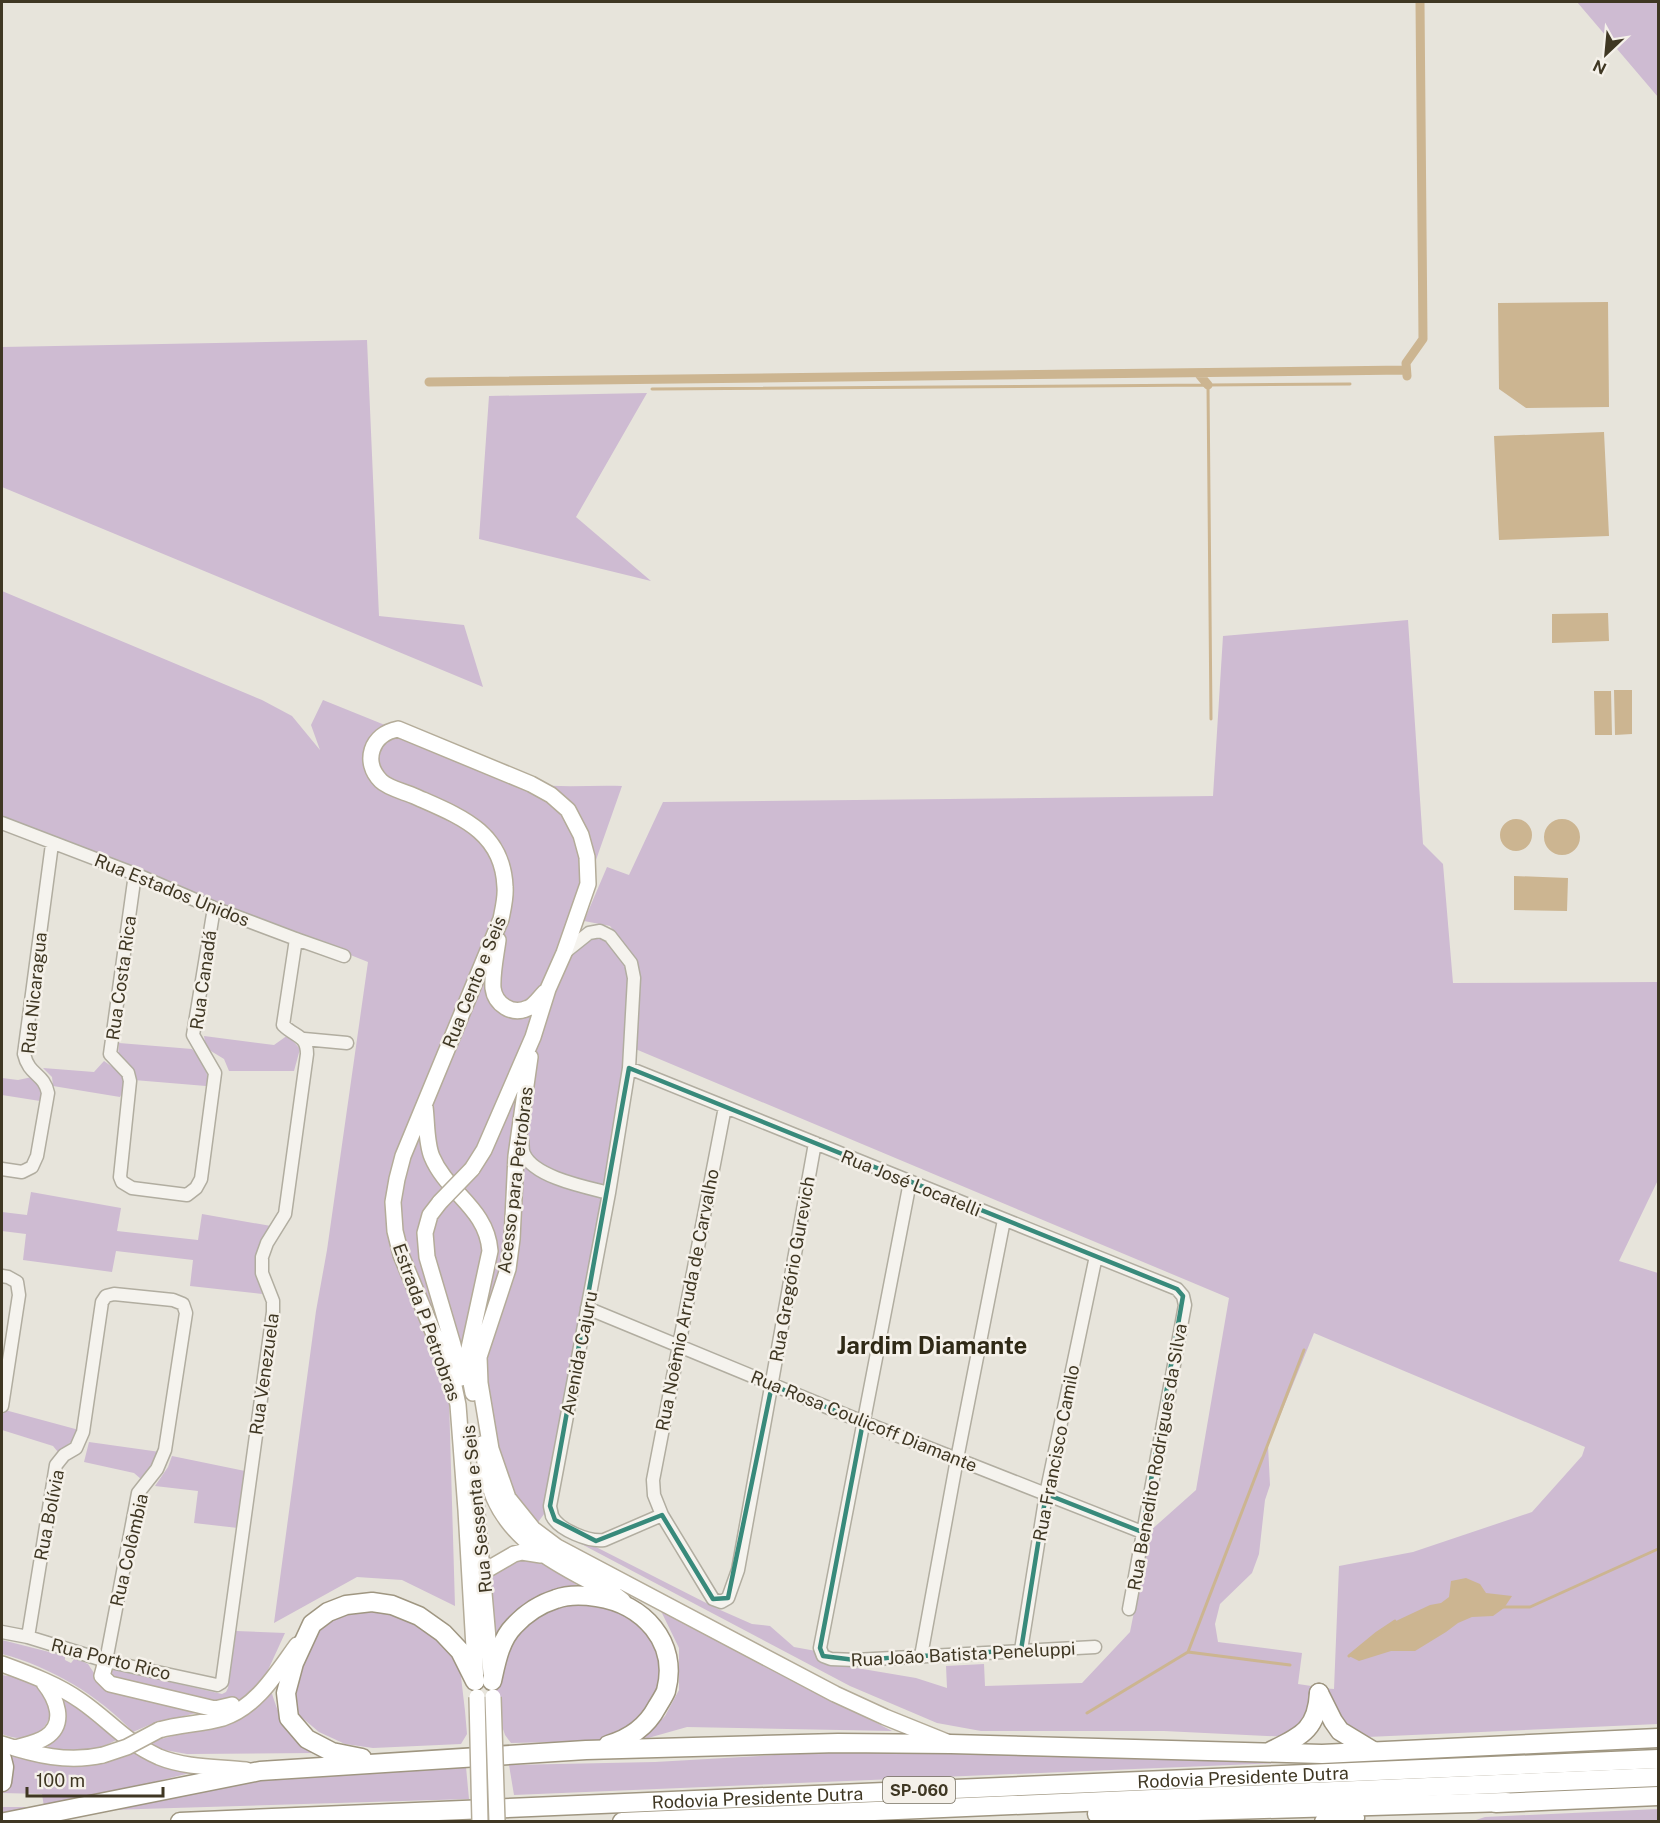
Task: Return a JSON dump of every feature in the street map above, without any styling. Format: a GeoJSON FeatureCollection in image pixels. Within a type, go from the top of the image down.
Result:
{"type":"FeatureCollection","features":[{"type":"Feature","properties":{"kind":"highway"},"geometry":{"type":"LineString","coordinates":[[484,1689],[499,1651],[512,1627],[534,1609],[557,1598],[582,1595],[611,1599],[635,1610],[650,1624],[664,1644],[669,1667],[666,1692],[652,1716],[633,1734],[618,1742],[586,1750]]}},
{"type":"Feature","properties":{"kind":"highway"},"geometry":{"type":"LineString","coordinates":[[381,1762],[332,1752],[307,1739],[289,1718],[286,1693],[294,1663],[312,1624],[328,1612],[346,1605],[372,1602],[392,1605],[419,1616],[443,1633],[460,1651],[484,1689]]}},
{"type":"Feature","properties":{"kind":"highway"},"geometry":{"type":"LineString","coordinates":[[1266,1753],[1310,1727],[1318,1710],[1319,1693],[1340,1731],[1373,1751]]}},
{"type":"Feature","properties":{"kind":"highway"},"geometry":{"type":"LineString","coordinates":[[5,1821],[261,1772],[381,1762],[586,1750],[838,1743],[1322,1754],[1659,1738]]}},
{"type":"Feature","properties":{"kind":"highway"},"geometry":{"type":"LineString","coordinates":[[2,1782],[6,1750]]}},
{"type":"Feature","properties":{"kind":"highway","name":"Rodovia Presidente Dutra"},"geometry":{"type":"LineString","coordinates":[[180,1821],[1659,1759]]}},
{"type":"Feature","properties":{"kind":"highway","name":"Rodovia Presidente Dutra"},"geometry":{"type":"LineString","coordinates":[[622,1821],[1659,1777]]}},
{"type":"Feature","properties":{"kind":"highway"},"geometry":{"type":"LineString","coordinates":[[883,1811],[1061,1815],[1317,1809],[1659,1796]]}},
{"type":"Feature","properties":{"kind":"highway"},"geometry":{"type":"LineString","coordinates":[[1324,1821],[1506,1802]]}},
{"type":"Feature","properties":{"kind":"main road","name":"Rua Cento e Seis"},"geometry":{"type":"LineString","coordinates":[[425,1104],[501,919],[506,889],[502,864],[496,850],[483,832],[456,815],[382,782],[370,762],[373,746],[385,733],[398,729],[531,784],[551,795],[568,810],[581,835],[587,856],[588,885]]}},
{"type":"Feature","properties":{"kind":"main road","name":"Acesso para Petrobras"},"geometry":{"type":"LineString","coordinates":[[440,1202],[472,1169],[484,1150],[533,1036],[548,989],[564,953],[588,885]]}},
{"type":"Feature","properties":{"kind":"main road"},"geometry":{"type":"LineString","coordinates":[[501,919],[493,984],[495,995],[500,1003],[509,1009],[518,1011],[529,1008],[548,989]]}},
{"type":"Feature","properties":{"kind":"main road","name":"Acesso para Petrobras"},"geometry":{"type":"LineString","coordinates":[[533,1036],[516,1156],[512,1239],[508,1269],[479,1357],[480,1383],[491,1449],[508,1498],[533,1529],[557,1547],[835,1694],[951,1744]]}},
{"type":"Feature","properties":{"kind":"main road","name":"Estrada P Petrobras"},"geometry":{"type":"LineString","coordinates":[[425,1104],[432,1156],[442,1174],[475,1211],[486,1229],[489,1240],[490,1251],[467,1362],[493,1497],[516,1533],[543,1556],[615,1594],[635,1610]]}},
{"type":"Feature","properties":{"kind":"main road","name":"Estrada P Petrobras"},"geometry":{"type":"LineString","coordinates":[[425,1104],[403,1156],[397,1179],[393,1202],[395,1231],[401,1255],[454,1386],[458,1405],[484,1689]]}},
{"type":"Feature","properties":{"kind":"main road","name":"Rua Sessenta e Seis"},"geometry":{"type":"LineString","coordinates":[[440,1202],[430,1215],[425,1233],[427,1257],[453,1345],[466,1402],[483,1572],[484,1689]]}},
{"type":"Feature","properties":{"kind":"main road"},"geometry":{"type":"LineString","coordinates":[[483,1572],[514,1554],[522,1552],[543,1556]]}},
{"type":"Feature","properties":{"kind":"main road"},"geometry":{"type":"LineString","coordinates":[[6,1750],[79,1759],[103,1755],[127,1747],[159,1730],[176,1725],[223,1718],[245,1707],[262,1692],[312,1624]]}},
{"type":"Feature","properties":{"kind":"main road"},"geometry":{"type":"LineString","coordinates":[[106,1660],[102,1676],[110,1684],[215,1709],[225,1708],[262,1692]]}},
{"type":"Feature","properties":{"kind":"main road"},"geometry":{"type":"LineString","coordinates":[[2,1664],[41,1679],[82,1701],[128,1740],[162,1758],[186,1764],[261,1772]]}},
{"type":"Feature","properties":{"kind":"main road"},"geometry":{"type":"LineString","coordinates":[[6,1750],[47,1736],[55,1728],[58,1717],[54,1695],[41,1679]]}},
{"type":"Feature","properties":{"kind":"main road"},"geometry":{"type":"LineString","coordinates":[[480,1821],[484,1689]]}},
{"type":"Feature","properties":{"kind":"main road"},"geometry":{"type":"LineString","coordinates":[[484,1689],[497,1821]]}},
{"type":"Feature","properties":{"kind":"street","name":"Rua Estados Unidos"},"geometry":{"type":"LineString","coordinates":[[2,823],[135,874],[214,908],[344,956]]}},
{"type":"Feature","properties":{"kind":"street","name":"Rua Nicaragua"},"geometry":{"type":"LineString","coordinates":[[2,1169],[22,1172],[32,1167],[37,1156],[48,1093],[46,1084],[26,1064],[24,1054],[52,844]]}},
{"type":"Feature","properties":{"kind":"street","name":"Rua Costa Rica"},"geometry":{"type":"LineString","coordinates":[[135,874],[110,1054],[128,1073],[130,1082],[120,1177],[122,1182],[132,1188],[187,1195],[196,1188]]}},
{"type":"Feature","properties":{"kind":"street","name":"Rua Canadá"},"geometry":{"type":"LineString","coordinates":[[196,1188],[201,1179],[215,1073],[193,1035],[214,908]]}},
{"type":"Feature","properties":{"kind":"street","name":"Avenida Cajuru"},"geometry":{"type":"LineString","coordinates":[[564,953],[589,933],[600,931],[610,936],[632,963],[634,978],[629,1068],[609,1193],[550,1506],[552,1515],[564,1527],[573,1533],[596,1541],[604,1540],[662,1515]]}},
{"type":"Feature","properties":{"kind":"street"},"geometry":{"type":"LineString","coordinates":[[296,939],[284,1025],[304,1039],[347,1044]]}},
{"type":"Feature","properties":{"kind":"street","name":"Rua Venezuela"},"geometry":{"type":"LineString","coordinates":[[220,1684],[227,1649],[273,1311],[273,1301],[262,1273],[261,1257],[281,1222],[286,1205],[307,1054],[304,1039]]}},
{"type":"Feature","properties":{"kind":"street","name":"Rua José Locatelli"},"geometry":{"type":"LineString","coordinates":[[629,1068],[1177,1288],[1183,1296],[1185,1305]]}},
{"type":"Feature","properties":{"kind":"street","name":"Rua Noêmio Arruda de Carvalho"},"geometry":{"type":"LineString","coordinates":[[662,1515],[654,1495],[653,1480],[724,1107]]}},
{"type":"Feature","properties":{"kind":"street"},"geometry":{"type":"LineString","coordinates":[[521,1119],[523,1152],[535,1167],[543,1172],[609,1193]]}},
{"type":"Feature","properties":{"kind":"street","name":"Rua Gregório Gurevich"},"geometry":{"type":"LineString","coordinates":[[662,1515],[713,1599],[721,1602],[728,1598],[738,1570],[815,1143]]}},
{"type":"Feature","properties":{"kind":"street"},"geometry":{"type":"LineString","coordinates":[[863,1422],[910,1182]]}},
{"type":"Feature","properties":{"kind":"street"},"geometry":{"type":"LineString","coordinates":[[921,1656],[1004,1220]]}},
{"type":"Feature","properties":{"kind":"street","name":"Rua Francisco Camilo"},"geometry":{"type":"LineString","coordinates":[[1021,1650],[1046,1494],[1096,1256]]}},
{"type":"Feature","properties":{"kind":"street"},"geometry":{"type":"LineString","coordinates":[[2,1276],[17,1282],[19,1295],[2,1406]]}},
{"type":"Feature","properties":{"kind":"street","name":"Rua Colômbia"},"geometry":{"type":"LineString","coordinates":[[106,1296],[114,1293],[173,1300],[183,1304],[186,1313],[165,1450],[157,1469],[138,1493],[106,1660]]}},
{"type":"Feature","properties":{"kind":"street","name":"Rua Bolívia"},"geometry":{"type":"LineString","coordinates":[[28,1637],[56,1465],[64,1455],[76,1448],[83,1432],[102,1302],[106,1296]]}},
{"type":"Feature","properties":{"kind":"street","name":"Rua Benedito Rodrigues da Silva"},"geometry":{"type":"LineString","coordinates":[[1128,1609],[1185,1305]]}},
{"type":"Feature","properties":{"kind":"street","name":"Rua Rosa Coulicoff Diamante"},"geometry":{"type":"LineString","coordinates":[[587,1308],[863,1422],[1142,1532]]}},
{"type":"Feature","properties":{"kind":"street","name":"Rua João Batista Peneluppi"},"geometry":{"type":"LineString","coordinates":[[863,1422],[820,1648],[823,1656],[831,1659],[855,1660],[1095,1647]]}},
{"type":"Feature","properties":{"kind":"street","name":"Rua Porto Rico"},"geometry":{"type":"LineString","coordinates":[[2,1632],[28,1637],[106,1660],[220,1684]]}},
{"type":"Feature","properties":{"kind":"highlighted area"},"geometry":{"type":"Polygon","coordinates":[[[629,1068],[1177,1289],[1183,1296],[1142,1532],[1046,1494],[1021,1650],[855,1660],[823,1656],[820,1648],[863,1422],[772,1385],[728,1598],[713,1599],[662,1515],[596,1541],[555,1520],[550,1506],[629,1068]]]}},
{"type":"Feature","properties":{"kind":"shaded area"},"geometry":{"type":"Polygon","coordinates":[[[1577,2],[1658,2],[1658,97],[1577,2]]]}},
{"type":"Feature","properties":{"kind":"shaded area"},"geometry":{"type":"Polygon","coordinates":[[[1608,302],[1609,407],[1526,408],[1499,389],[1498,303],[1608,302]]]}},
{"type":"Feature","properties":{"kind":"shaded area"},"geometry":{"type":"Polygon","coordinates":[[[367,340],[379,616],[464,625],[483,687],[2,487],[2,347],[367,340]]]}},
{"type":"Feature","properties":{"kind":"shaded area"},"geometry":{"type":"Polygon","coordinates":[[[647,393],[576,517],[651,581],[479,539],[489,396],[647,393]]]}},
{"type":"Feature","properties":{"kind":"shaded area"},"geometry":{"type":"Polygon","coordinates":[[[1604,432],[1609,536],[1499,540],[1494,436],[1604,432]]]}},
{"type":"Feature","properties":{"kind":"shaded area"},"geometry":{"type":"Polygon","coordinates":[[[2,591],[262,700],[292,716],[320,750],[311,725],[323,700],[531,784],[622,786],[564,951],[600,931],[631,963],[635,987],[636,960],[610,926],[584,921],[607,867],[629,875],[663,802],[1213,796],[1223,636],[1408,620],[1423,844],[1443,864],[1453,983],[1658,982],[1658,1180],[1619,1261],[1658,1273],[1658,1724],[1354,1736],[1320,1688],[1334,1689],[1339,1566],[1413,1552],[1532,1512],[1582,1456],[1585,1447],[1314,1333],[1268,1445],[1270,1485],[1265,1500],[1259,1554],[1252,1573],[1220,1604],[1215,1624],[1218,1642],[1302,1653],[1298,1684],[1318,1687],[1314,1708],[1290,1737],[1164,1731],[981,1731],[937,1723],[850,1686],[570,1538],[596,1547],[752,1624],[770,1626],[794,1647],[816,1651],[839,1665],[916,1678],[947,1688],[946,1666],[984,1664],[985,1686],[1082,1683],[1130,1632],[1150,1531],[1196,1490],[1229,1298],[633,1048],[550,1506],[533,1529],[511,1503],[481,1388],[459,1369],[398,1262],[449,1399],[455,1606],[402,1580],[357,1577],[274,1623],[316,1311],[327,1250],[368,962],[2,816],[2,591]]]}},
{"type":"Feature","properties":{"kind":"shaded area"},"geometry":{"type":"Polygon","coordinates":[[[1608,613],[1609,641],[1552,643],[1552,614],[1608,613]]]}},
{"type":"Feature","properties":{"kind":"shaded area"},"geometry":{"type":"Polygon","coordinates":[[[1614,690],[1632,690],[1632,734],[1615,735],[1614,690]]]}},
{"type":"Feature","properties":{"kind":"shaded area"},"geometry":{"type":"Polygon","coordinates":[[[1594,691],[1611,691],[1612,735],[1595,735],[1594,691]]]}},
{"type":"Feature","properties":{"kind":"shaded area"},"geometry":{"type":"Polygon","coordinates":[[[1516,819],[1527,824],[1532,835],[1527,846],[1516,851],[1505,846],[1500,835],[1505,824],[1516,819]]]}},
{"type":"Feature","properties":{"kind":"shaded area"},"geometry":{"type":"Polygon","coordinates":[[[1562,819],[1575,824],[1580,837],[1575,850],[1562,855],[1549,850],[1544,837],[1549,824],[1562,819]]]}},
{"type":"Feature","properties":{"kind":"shaded area"},"geometry":{"type":"Polygon","coordinates":[[[1514,876],[1568,878],[1567,911],[1514,910],[1514,876]]]}},
{"type":"Feature","properties":{"kind":"shaded area"},"geometry":{"type":"Polygon","coordinates":[[[288,1035],[300,1049],[294,1071],[229,1071],[224,1059],[206,1048],[204,1036],[274,1045],[288,1035]]]}},
{"type":"Feature","properties":{"kind":"shaded area"},"geometry":{"type":"Polygon","coordinates":[[[119,1043],[192,1049],[206,1071],[206,1086],[134,1080],[134,1071],[118,1056],[119,1043]]]}},
{"type":"Feature","properties":{"kind":"shaded area"},"geometry":{"type":"Polygon","coordinates":[[[104,1061],[121,1073],[125,1087],[120,1097],[53,1086],[52,1077],[43,1068],[94,1072],[104,1061]]]}},
{"type":"Feature","properties":{"kind":"shaded area"},"geometry":{"type":"Polygon","coordinates":[[[32,1077],[40,1085],[43,1097],[40,1101],[2,1095],[2,1078],[18,1080],[32,1077]]]}},
{"type":"Feature","properties":{"kind":"shaded area"},"geometry":{"type":"Polygon","coordinates":[[[31,1192],[121,1208],[117,1231],[198,1240],[202,1214],[271,1226],[257,1265],[262,1294],[190,1286],[193,1260],[116,1251],[112,1272],[23,1260],[26,1234],[2,1231],[2,1212],[27,1215],[31,1192]]]}},
{"type":"Feature","properties":{"kind":"shaded area"},"geometry":{"type":"Polygon","coordinates":[[[5,1410],[79,1430],[76,1438],[58,1452],[53,1446],[2,1430],[2,1416],[5,1410]]]}},
{"type":"Feature","properties":{"kind":"shaded area"},"geometry":{"type":"Polygon","coordinates":[[[89,1442],[160,1452],[150,1471],[141,1479],[134,1473],[84,1462],[89,1442]]]}},
{"type":"Feature","properties":{"kind":"shaded area"},"geometry":{"type":"Polygon","coordinates":[[[172,1456],[245,1471],[238,1528],[194,1523],[198,1491],[155,1486],[168,1467],[172,1456]]]}},
{"type":"Feature","properties":{"kind":"shaded area"},"geometry":{"type":"Polygon","coordinates":[[[529,1557],[577,1585],[551,1592],[524,1605],[495,1636],[490,1579],[495,1571],[518,1558],[529,1557]]]}},
{"type":"Feature","properties":{"kind":"shaded area"},"geometry":{"type":"Polygon","coordinates":[[[1466,1578],[1480,1584],[1486,1593],[1512,1596],[1504,1608],[1493,1616],[1472,1617],[1458,1623],[1415,1651],[1391,1651],[1359,1661],[1349,1656],[1377,1633],[1398,1620],[1430,1605],[1441,1603],[1449,1597],[1451,1581],[1466,1578]]]}},
{"type":"Feature","properties":{"kind":"shaded area"},"geometry":{"type":"Polygon","coordinates":[[[580,1597],[636,1615],[660,1647],[660,1681],[651,1702],[639,1719],[604,1741],[511,1743],[505,1735],[496,1708],[494,1683],[498,1665],[528,1617],[580,1597]]]}},
{"type":"Feature","properties":{"kind":"shaded area"},"geometry":{"type":"Polygon","coordinates":[[[357,1609],[400,1614],[429,1629],[451,1653],[460,1668],[465,1711],[467,1734],[461,1744],[373,1748],[345,1744],[319,1732],[300,1716],[290,1693],[311,1635],[334,1616],[357,1609]]]}},
{"type":"Feature","properties":{"kind":"shaded area"},"geometry":{"type":"Polygon","coordinates":[[[660,1609],[892,1731],[687,1727],[641,1740],[665,1716],[679,1690],[679,1648],[660,1609]]]}},
{"type":"Feature","properties":{"kind":"shaded area"},"geometry":{"type":"Polygon","coordinates":[[[236,1631],[285,1633],[263,1681],[242,1699],[226,1705],[110,1677],[110,1668],[222,1694],[228,1688],[236,1631]]]}},
{"type":"Feature","properties":{"kind":"shaded area"},"geometry":{"type":"Polygon","coordinates":[[[2,1640],[65,1656],[65,1660],[71,1663],[75,1658],[88,1664],[100,1682],[204,1711],[149,1725],[133,1732],[105,1706],[73,1684],[38,1666],[2,1654],[2,1640]]]}},
{"type":"Feature","properties":{"kind":"shaded area"},"geometry":{"type":"Polygon","coordinates":[[[2,1675],[33,1682],[48,1695],[51,1703],[49,1720],[37,1733],[20,1738],[2,1734],[2,1675]]]}},
{"type":"Feature","properties":{"kind":"shaded area"},"geometry":{"type":"Polygon","coordinates":[[[271,1690],[283,1720],[317,1753],[187,1754],[153,1748],[150,1742],[221,1723],[271,1690]]]}},
{"type":"Feature","properties":{"kind":"shaded area"},"geometry":{"type":"Polygon","coordinates":[[[60,1695],[121,1737],[94,1749],[67,1751],[47,1749],[60,1695]]]}},
{"type":"Feature","properties":{"kind":"shaded area"},"geometry":{"type":"Polygon","coordinates":[[[917,1747],[1276,1763],[514,1795],[509,1765],[655,1762],[917,1747]]]}},
{"type":"Feature","properties":{"kind":"shaded area"},"geometry":{"type":"Polygon","coordinates":[[[133,1750],[158,1762],[202,1770],[74,1802],[44,1807],[42,1794],[2,1793],[8,1772],[8,1753],[71,1764],[103,1761],[133,1750]]]}},
{"type":"Feature","properties":{"kind":"shaded area"},"geometry":{"type":"Polygon","coordinates":[[[466,1767],[469,1799],[108,1810],[239,1781],[466,1767]]]}},
{"type":"Feature","properties":{"kind":"shaded area"},"geometry":{"type":"Polygon","coordinates":[[[2,1807],[44,1807],[2,1814],[2,1807]]]}},
{"type":"Feature","properties":{"kind":"shaded area"},"geometry":{"type":"Polygon","coordinates":[[[1658,1809],[1658,1821],[1473,1821],[1485,1817],[1658,1809]]]}},
{"type":"Feature","properties":{"kind":"waterway"},"geometry":{"type":"LineString","coordinates":[[1407,376],[1406,363],[1423,339],[1420,2]]}},
{"type":"Feature","properties":{"kind":"waterway"},"geometry":{"type":"LineString","coordinates":[[429,382],[1406,370]]}},
{"type":"Feature","properties":{"kind":"waterway"},"geometry":{"type":"LineString","coordinates":[[1198,373],[1208,385]]}},
{"type":"Feature","properties":{"kind":"waterway"},"geometry":{"type":"LineString","coordinates":[[652,389],[1350,384]]}},
{"type":"Feature","properties":{"kind":"waterway"},"geometry":{"type":"LineString","coordinates":[[1208,385],[1211,719]]}},
{"type":"Feature","properties":{"kind":"waterway"},"geometry":{"type":"LineString","coordinates":[[1188,1652],[1304,1350]]}},
{"type":"Feature","properties":{"kind":"waterway"},"geometry":{"type":"LineString","coordinates":[[1502,1607],[1530,1607],[1658,1549]]}},
{"type":"Feature","properties":{"kind":"waterway"},"geometry":{"type":"LineString","coordinates":[[1349,1656],[1395,1621]]}},
{"type":"Feature","properties":{"kind":"waterway"},"geometry":{"type":"LineString","coordinates":[[1087,1713],[1188,1652],[1290,1665]]}},
{"type":"Feature","properties":{"kind":"district","name":"Jardim Diamante"},"geometry":{"type":"Point","coordinates":[932,1345]}}]}
